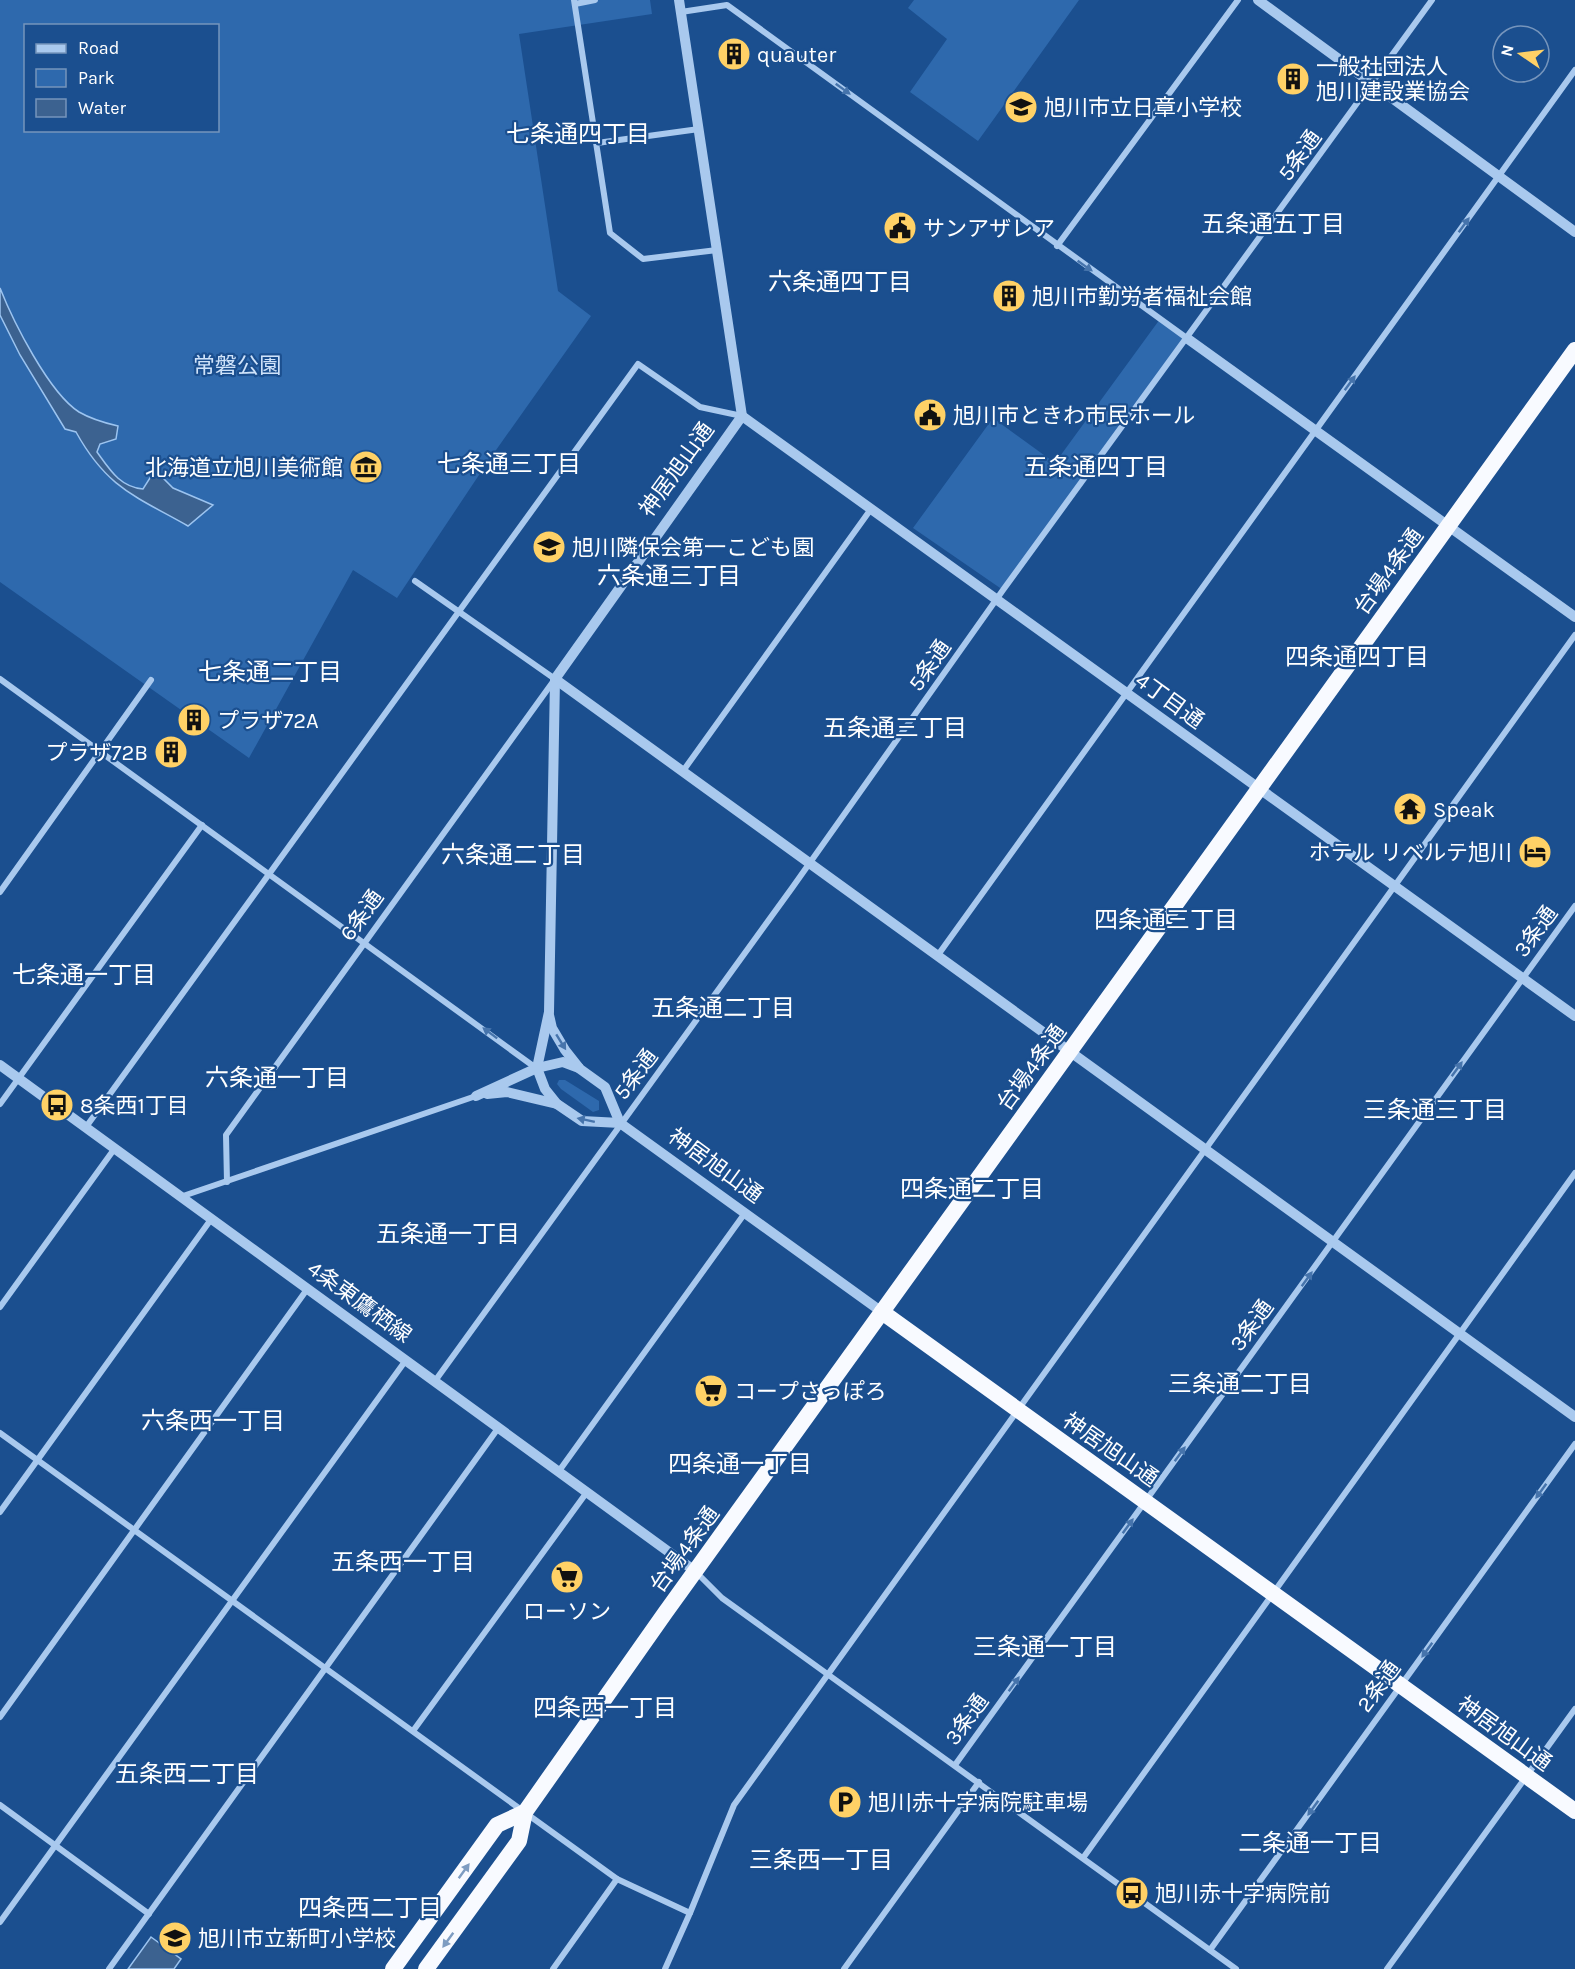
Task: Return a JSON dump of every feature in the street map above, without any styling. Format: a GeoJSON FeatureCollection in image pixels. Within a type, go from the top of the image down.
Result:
{"type":"FeatureCollection","features":[{"type":"Feature","properties":{"kind":"highway","name":"台場4条通"},"geometry":{"type":"LineString","coordinates":[[426,1969],[519,1841],[525,1812],[695,1571],[1575,350]]}},
{"type":"Feature","properties":{"kind":"highway","name":"神居旭山通"},"geometry":{"type":"LineString","coordinates":[[882,1312],[1575,1811]]}},
{"type":"Feature","properties":{"kind":"highway","name":"台場4条通"},"geometry":{"type":"LineString","coordinates":[[393,1969],[497,1825],[525,1812]]}},
{"type":"Feature","properties":{"kind":"street"},"geometry":{"type":"LineString","coordinates":[[595,0],[575,2],[610,233],[643,258],[717,250]]}},
{"type":"Feature","properties":{"kind":"street","name":"神居旭山通"},"geometry":{"type":"LineString","coordinates":[[555,679],[742,416],[679,0]]}},
{"type":"Feature","properties":{"kind":"street"},"geometry":{"type":"LineString","coordinates":[[1057,246],[1238,0]]}},
{"type":"Feature","properties":{"kind":"street"},"geometry":{"type":"LineString","coordinates":[[1258,0],[1575,232]]}},
{"type":"Feature","properties":{"kind":"street","name":"5条通"},"geometry":{"type":"LineString","coordinates":[[435,1381],[1432,0]]}},
{"type":"Feature","properties":{"kind":"street"},"geometry":{"type":"LineString","coordinates":[[681,12],[727,5],[1057,246],[1575,617]]}},
{"type":"Feature","properties":{"kind":"street"},"geometry":{"type":"LineString","coordinates":[[938,955],[1125,692],[1575,70]]}},
{"type":"Feature","properties":{"kind":"street"},"geometry":{"type":"LineString","coordinates":[[597,143],[699,129]]}},
{"type":"Feature","properties":{"kind":"street"},"geometry":{"type":"LineString","coordinates":[[87,1127],[638,364],[700,407],[742,416]]}},
{"type":"Feature","properties":{"kind":"street","name":"4丁目通"},"geometry":{"type":"LineString","coordinates":[[742,416],[1575,1016]]}},
{"type":"Feature","properties":{"kind":"street"},"geometry":{"type":"LineString","coordinates":[[683,771],[871,509]]}},
{"type":"Feature","properties":{"kind":"street"},"geometry":{"type":"LineString","coordinates":[[415,581],[1071,1050],[1204,1150],[1575,1417]]}},
{"type":"Feature","properties":{"kind":"street"},"geometry":{"type":"LineString","coordinates":[[665,1969],[734,1805],[1575,635]]}},
{"type":"Feature","properties":{"kind":"street"},"geometry":{"type":"LineString","coordinates":[[183,1196],[476,1096],[537,1068],[563,1062],[580,1069],[605,1087],[620,1123],[582,1121],[557,1104],[545,1089],[537,1068],[549,1012],[555,679]]}},
{"type":"Feature","properties":{"kind":"street","name":"6条通"},"geometry":{"type":"LineString","coordinates":[[227,1182],[225,1135],[555,679]]}},
{"type":"Feature","properties":{"kind":"street"},"geometry":{"type":"LineString","coordinates":[[0,680],[537,1068]]}},
{"type":"Feature","properties":{"kind":"street"},"geometry":{"type":"LineString","coordinates":[[0,892],[151,680]]}},
{"type":"Feature","properties":{"kind":"street"},"geometry":{"type":"LineString","coordinates":[[0,1104],[202,825]]}},
{"type":"Feature","properties":{"kind":"street","name":"3条通"},"geometry":{"type":"LineString","coordinates":[[956,1765],[1575,906]]}},
{"type":"Feature","properties":{"kind":"street"},"geometry":{"type":"LineString","coordinates":[[549,1012],[552,1028],[580,1069]]}},
{"type":"Feature","properties":{"kind":"street","name":"4条東鷹栖線"},"geometry":{"type":"LineString","coordinates":[[0,1065],[183,1196],[695,1571]]}},
{"type":"Feature","properties":{"kind":"street"},"geometry":{"type":"LineString","coordinates":[[476,1096],[507,1092],[557,1104]]}},
{"type":"Feature","properties":{"kind":"street","name":"神居旭山通"},"geometry":{"type":"LineString","coordinates":[[620,1123],[882,1312]]}},
{"type":"Feature","properties":{"kind":"street"},"geometry":{"type":"LineString","coordinates":[[0,1307],[115,1148]]}},
{"type":"Feature","properties":{"kind":"street"},"geometry":{"type":"LineString","coordinates":[[1083,1858],[1575,1173]]}},
{"type":"Feature","properties":{"kind":"street"},"geometry":{"type":"LineString","coordinates":[[559,1471],[745,1213]]}},
{"type":"Feature","properties":{"kind":"street"},"geometry":{"type":"LineString","coordinates":[[0,1512],[212,1218]]}},
{"type":"Feature","properties":{"kind":"street"},"geometry":{"type":"LineString","coordinates":[[0,1717],[308,1288]]}},
{"type":"Feature","properties":{"kind":"street"},"geometry":{"type":"LineString","coordinates":[[0,1922],[406,1360]]}},
{"type":"Feature","properties":{"kind":"street"},"geometry":{"type":"LineString","coordinates":[[109,1969],[499,1427]]}},
{"type":"Feature","properties":{"kind":"street"},"geometry":{"type":"LineString","coordinates":[[0,1433],[617,1879],[690,1913]]}},
{"type":"Feature","properties":{"kind":"street","name":"2条通"},"geometry":{"type":"LineString","coordinates":[[1210,1950],[1575,1444]]}},
{"type":"Feature","properties":{"kind":"street"},"geometry":{"type":"LineString","coordinates":[[413,1731],[587,1492]]}},
{"type":"Feature","properties":{"kind":"street"},"geometry":{"type":"LineString","coordinates":[[695,1571],[722,1598],[1236,1969]]}},
{"type":"Feature","properties":{"kind":"street"},"geometry":{"type":"LineString","coordinates":[[1387,1969],[1575,1709]]}},
{"type":"Feature","properties":{"kind":"street"},"geometry":{"type":"LineString","coordinates":[[844,1969],[979,1782]]}},
{"type":"Feature","properties":{"kind":"street"},"geometry":{"type":"LineString","coordinates":[[0,1806],[149,1914]]}},
{"type":"Feature","properties":{"kind":"street"},"geometry":{"type":"LineString","coordinates":[[553,1969],[617,1879]]}},
{"type":"Feature","properties":{"kind":"green space","name":"常磐公園"},"geometry":{"type":"Polygon","coordinates":[[[0,0],[650,0],[652,14],[519,34],[558,291],[591,316],[489,460],[397,598],[353,570],[249,758],[0,582],[0,0]]]}},
{"type":"Feature","properties":{"kind":"green space"},"geometry":{"type":"Polygon","coordinates":[[[914,0],[1079,0],[978,141],[910,92],[947,39],[908,8],[914,0]]]}},
{"type":"Feature","properties":{"kind":"green space"},"geometry":{"type":"Polygon","coordinates":[[[1160,319],[1188,339],[1003,590],[913,528],[993,418],[1055,463],[1160,319]]]}},
{"type":"Feature","properties":{"kind":"green space"},"geometry":{"type":"Polygon","coordinates":[[[559,1080],[565,1080],[599,1101],[599,1110],[593,1112],[561,1089],[557,1084],[559,1080]]]}},
{"type":"Feature","properties":{"kind":"water"},"geometry":{"type":"Polygon","coordinates":[[[0,288],[23,337],[56,389],[79,412],[98,421],[118,426],[116,439],[100,444],[97,452],[116,476],[128,485],[143,489],[155,470],[173,488],[213,505],[188,526],[137,498],[99,466],[76,432],[65,429],[20,355],[0,315],[0,288]]]}},
{"type":"Feature","properties":{"kind":"water"},"geometry":{"type":"Polygon","coordinates":[[[151,1937],[181,1959],[174,1969],[128,1969],[151,1937]]]}},
{"type":"Feature","properties":{"kind":"place","name":"quauter"},"geometry":{"type":"Point","coordinates":[734,54]}},
{"type":"Feature","properties":{"kind":"place","name":"一般社団法人 旭川建設業協会"},"geometry":{"type":"Point","coordinates":[1293,79]}},
{"type":"Feature","properties":{"kind":"place","name":"旭川市立日章小学校"},"geometry":{"type":"Point","coordinates":[1021,107]}},
{"type":"Feature","properties":{"kind":"place","name":"サンアザレア"},"geometry":{"type":"Point","coordinates":[900,228]}},
{"type":"Feature","properties":{"kind":"place","name":"旭川市勤労者福祉会館"},"geometry":{"type":"Point","coordinates":[1009,296]}},
{"type":"Feature","properties":{"kind":"place","name":"旭川市ときわ市民ホール"},"geometry":{"type":"Point","coordinates":[930,415]}},
{"type":"Feature","properties":{"kind":"place","name":"北海道立旭川美術館"},"geometry":{"type":"Point","coordinates":[366,467]}},
{"type":"Feature","properties":{"kind":"place","name":"旭川隣保会第一こども園"},"geometry":{"type":"Point","coordinates":[549,547]}},
{"type":"Feature","properties":{"kind":"place","name":"プラザ72A"},"geometry":{"type":"Point","coordinates":[194,720]}},
{"type":"Feature","properties":{"kind":"place","name":"プラザ72B"},"geometry":{"type":"Point","coordinates":[171,752]}},
{"type":"Feature","properties":{"kind":"place","name":"Speak"},"geometry":{"type":"Point","coordinates":[1410,809]}},
{"type":"Feature","properties":{"kind":"place","name":"ホテル リベルテ旭川"},"geometry":{"type":"Point","coordinates":[1535,852]}},
{"type":"Feature","properties":{"kind":"place","name":"8条西1丁目"},"geometry":{"type":"Point","coordinates":[57,1105]}},
{"type":"Feature","properties":{"kind":"place","name":"コープさっぽろ"},"geometry":{"type":"Point","coordinates":[711,1391]}},
{"type":"Feature","properties":{"kind":"place","name":"ローソン"},"geometry":{"type":"Point","coordinates":[567,1577]}},
{"type":"Feature","properties":{"kind":"place","name":"旭川赤十字病院駐車場"},"geometry":{"type":"Point","coordinates":[845,1802]}},
{"type":"Feature","properties":{"kind":"place","name":"旭川赤十字病院前"},"geometry":{"type":"Point","coordinates":[1132,1893]}},
{"type":"Feature","properties":{"kind":"place","name":"旭川市立新町小学校"},"geometry":{"type":"Point","coordinates":[175,1938]}},
{"type":"Feature","properties":{"kind":"district","name":"七条通四丁目"},"geometry":{"type":"Point","coordinates":[578,134]}},
{"type":"Feature","properties":{"kind":"district","name":"五条通五丁目"},"geometry":{"type":"Point","coordinates":[1273,224]}},
{"type":"Feature","properties":{"kind":"district","name":"六条通四丁目"},"geometry":{"type":"Point","coordinates":[840,282]}},
{"type":"Feature","properties":{"kind":"district","name":"七条通三丁目"},"geometry":{"type":"Point","coordinates":[509,464]}},
{"type":"Feature","properties":{"kind":"district","name":"五条通四丁目"},"geometry":{"type":"Point","coordinates":[1096,467]}},
{"type":"Feature","properties":{"kind":"district","name":"六条通三丁目"},"geometry":{"type":"Point","coordinates":[669,576]}},
{"type":"Feature","properties":{"kind":"district","name":"四条通四丁目"},"geometry":{"type":"Point","coordinates":[1357,657]}},
{"type":"Feature","properties":{"kind":"district","name":"七条通二丁目"},"geometry":{"type":"Point","coordinates":[270,672]}},
{"type":"Feature","properties":{"kind":"district","name":"五条通三丁目"},"geometry":{"type":"Point","coordinates":[895,728]}},
{"type":"Feature","properties":{"kind":"district","name":"六条通二丁目"},"geometry":{"type":"Point","coordinates":[513,855]}},
{"type":"Feature","properties":{"kind":"district","name":"四条通三丁目"},"geometry":{"type":"Point","coordinates":[1166,920]}},
{"type":"Feature","properties":{"kind":"district","name":"七条通一丁目"},"geometry":{"type":"Point","coordinates":[84,975]}},
{"type":"Feature","properties":{"kind":"district","name":"五条通二丁目"},"geometry":{"type":"Point","coordinates":[723,1008]}},
{"type":"Feature","properties":{"kind":"district","name":"六条通一丁目"},"geometry":{"type":"Point","coordinates":[277,1078]}},
{"type":"Feature","properties":{"kind":"district","name":"三条通三丁目"},"geometry":{"type":"Point","coordinates":[1435,1110]}},
{"type":"Feature","properties":{"kind":"district","name":"四条通二丁目"},"geometry":{"type":"Point","coordinates":[972,1189]}},
{"type":"Feature","properties":{"kind":"district","name":"五条通一丁目"},"geometry":{"type":"Point","coordinates":[448,1234]}},
{"type":"Feature","properties":{"kind":"district","name":"三条通二丁目"},"geometry":{"type":"Point","coordinates":[1240,1384]}},
{"type":"Feature","properties":{"kind":"district","name":"六条西一丁目"},"geometry":{"type":"Point","coordinates":[213,1421]}},
{"type":"Feature","properties":{"kind":"district","name":"四条通一丁目"},"geometry":{"type":"Point","coordinates":[740,1464]}},
{"type":"Feature","properties":{"kind":"district","name":"五条西一丁目"},"geometry":{"type":"Point","coordinates":[403,1562]}},
{"type":"Feature","properties":{"kind":"district","name":"三条通一丁目"},"geometry":{"type":"Point","coordinates":[1045,1647]}},
{"type":"Feature","properties":{"kind":"district","name":"四条西一丁目"},"geometry":{"type":"Point","coordinates":[605,1708]}},
{"type":"Feature","properties":{"kind":"district","name":"五条西二丁目"},"geometry":{"type":"Point","coordinates":[187,1774]}},
{"type":"Feature","properties":{"kind":"district","name":"二条通一丁目"},"geometry":{"type":"Point","coordinates":[1310,1843]}},
{"type":"Feature","properties":{"kind":"district","name":"三条西一丁目"},"geometry":{"type":"Point","coordinates":[821,1860]}},
{"type":"Feature","properties":{"kind":"district","name":"四条西二丁目"},"geometry":{"type":"Point","coordinates":[370,1908]}}]}
